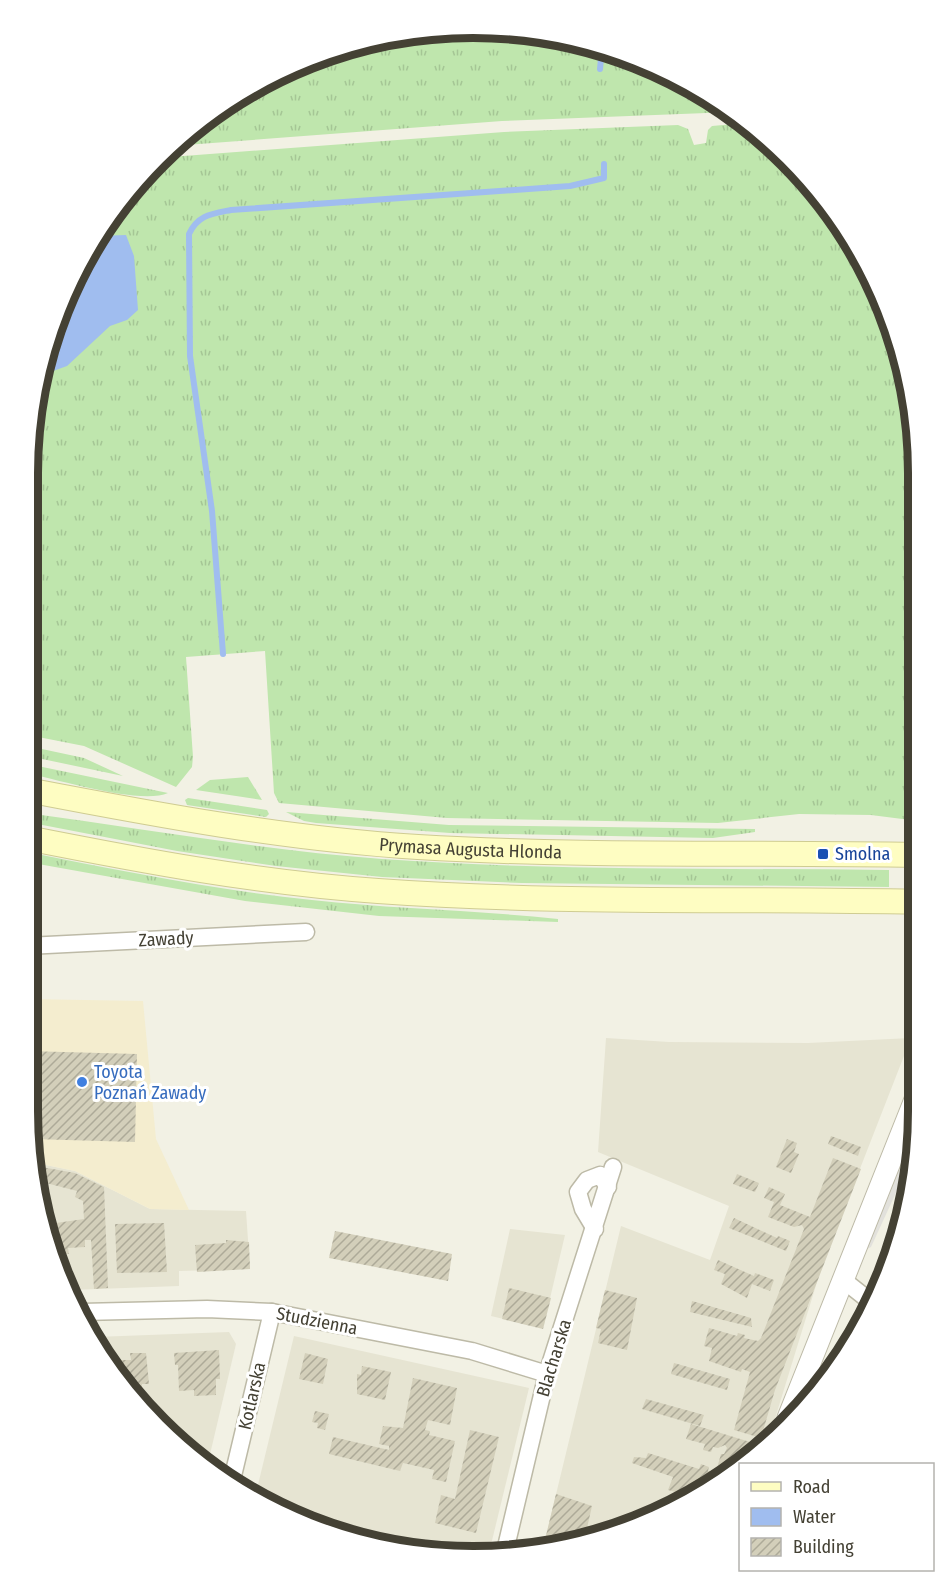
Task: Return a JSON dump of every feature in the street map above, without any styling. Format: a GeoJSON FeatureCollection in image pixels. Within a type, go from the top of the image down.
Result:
{"type":"FeatureCollection","features":[{"type":"Feature","properties":{"kind":"main road","name":"Prymasa Augusta Hlonda"},"geometry":{"type":"LineString","coordinates":[[38,792],[252,830],[417,846],[496,850],[908,855]]}},
{"type":"Feature","properties":{"kind":"main road"},"geometry":{"type":"LineString","coordinates":[[38,840],[246,877],[376,891],[592,899],[908,902]]}},
{"type":"Feature","properties":{"kind":"street","name":"Zawady"},"geometry":{"type":"LineString","coordinates":[[38,945],[306,932]]}},
{"type":"Feature","properties":{"kind":"street"},"geometry":{"type":"LineString","coordinates":[[793,1404],[908,1117]]}},
{"type":"Feature","properties":{"kind":"street","name":"Blacharska"},"geometry":{"type":"LineString","coordinates":[[507,1544],[547,1374],[613,1167]]}},
{"type":"Feature","properties":{"kind":"street"},"geometry":{"type":"LineString","coordinates":[[595,1229],[583,1209],[578,1192],[587,1180],[600,1176],[608,1187]]}},
{"type":"Feature","properties":{"kind":"street"},"geometry":{"type":"LineString","coordinates":[[842,1279],[866,1298]]}},
{"type":"Feature","properties":{"kind":"street","name":"Studzienna"},"geometry":{"type":"LineString","coordinates":[[87,1312],[207,1309],[272,1312],[472,1352],[547,1374]]}},
{"type":"Feature","properties":{"kind":"street","name":"Kotlarska"},"geometry":{"type":"LineString","coordinates":[[234,1474],[272,1312]]}},
{"type":"Feature","properties":{"kind":"shaded area"},"geometry":{"type":"Polygon","coordinates":[[[38,999],[143,1001],[156,1139],[189,1210],[150,1209],[75,1171],[41,1164],[38,1138],[38,999]]]}},
{"type":"Feature","properties":{"kind":"shaded area"},"geometry":{"type":"Polygon","coordinates":[[[606,1038],[669,1042],[808,1043],[908,1038],[908,1046],[822,1266],[773,1425],[738,1456],[666,1501],[586,1531],[545,1539],[621,1226],[710,1260],[729,1206],[598,1152],[606,1038]]]}},
{"type":"Feature","properties":{"kind":"shaded area"},"geometry":{"type":"Polygon","coordinates":[[[906,1154],[903,1177],[871,1247],[863,1251],[906,1154]]]}},
{"type":"Feature","properties":{"kind":"shaded area"},"geometry":{"type":"Polygon","coordinates":[[[41,1164],[75,1171],[150,1209],[246,1211],[250,1269],[179,1271],[179,1286],[76,1290],[52,1223],[41,1164]]]}},
{"type":"Feature","properties":{"kind":"shaded area"},"geometry":{"type":"Polygon","coordinates":[[[510,1229],[565,1235],[543,1328],[491,1316],[510,1229]]]}},
{"type":"Feature","properties":{"kind":"shaded area"},"geometry":{"type":"Polygon","coordinates":[[[886,1248],[873,1281],[872,1280],[886,1248]]]}},
{"type":"Feature","properties":{"kind":"shaded area"},"geometry":{"type":"Polygon","coordinates":[[[229,1332],[236,1344],[209,1457],[165,1418],[146,1397],[127,1375],[101,1337],[229,1332]]]}},
{"type":"Feature","properties":{"kind":"shaded area"},"geometry":{"type":"Polygon","coordinates":[[[294,1336],[529,1388],[491,1545],[416,1542],[360,1531],[306,1512],[257,1488],[294,1336]]]}},
{"type":"Feature","properties":{"kind":"green space"},"geometry":{"type":"Polygon","coordinates":[[[445,38],[501,38],[586,52],[666,82],[717,113],[502,121],[187,145],[208,127],[255,96],[306,71],[360,52],[445,38]]]}},
{"type":"Feature","properties":{"kind":"green space"},"geometry":{"type":"Polygon","coordinates":[[[734,124],[738,127],[781,165],[819,208],[864,280],[894,360],[908,445],[908,820],[871,815],[799,814],[718,823],[447,818],[279,803],[274,793],[265,651],[186,657],[193,757],[192,767],[176,787],[84,746],[38,737],[38,445],[52,360],[71,306],[96,255],[127,208],[165,165],[174,157],[504,132],[678,125],[688,129],[694,145],[706,143],[708,130],[712,126],[734,124]]]}},
{"type":"Feature","properties":{"kind":"green space"},"geometry":{"type":"Polygon","coordinates":[[[38,748],[84,758],[123,776],[38,758],[38,748]]]}},
{"type":"Feature","properties":{"kind":"green space"},"geometry":{"type":"Polygon","coordinates":[[[38,766],[168,793],[139,796],[99,790],[38,776],[38,766]]]}},
{"type":"Feature","properties":{"kind":"green space"},"geometry":{"type":"Polygon","coordinates":[[[248,777],[262,800],[196,790],[210,780],[248,777]]]}},
{"type":"Feature","properties":{"kind":"green space"},"geometry":{"type":"Polygon","coordinates":[[[188,798],[267,810],[269,814],[266,817],[187,805],[185,800],[188,798]]]}},
{"type":"Feature","properties":{"kind":"green space"},"geometry":{"type":"Polygon","coordinates":[[[286,812],[449,825],[755,829],[755,832],[713,838],[450,833],[316,823],[304,821],[286,812]]]}},
{"type":"Feature","properties":{"kind":"green space"},"geometry":{"type":"Polygon","coordinates":[[[38,815],[248,845],[382,859],[509,866],[889,870],[889,887],[522,883],[382,877],[276,866],[177,851],[38,824],[38,815]]]}},
{"type":"Feature","properties":{"kind":"green space"},"geometry":{"type":"Polygon","coordinates":[[[38,854],[169,879],[276,896],[373,906],[527,916],[558,919],[558,922],[379,916],[245,901],[38,864],[38,854]]]}},
{"type":"Feature","properties":{"kind":"water"},"geometry":{"type":"Polygon","coordinates":[[[126,235],[134,256],[138,310],[127,320],[110,326],[67,366],[49,372],[61,333],[82,280],[108,236],[126,235]]]}},
{"type":"Feature","properties":{"kind":"building","name":"Toyota Poznań Zawady"},"geometry":{"type":"Polygon","coordinates":[[[38,1051],[137,1054],[135,1142],[38,1139],[38,1051]]]}},
{"type":"Feature","properties":{"kind":"building"},"geometry":{"type":"Polygon","coordinates":[[[831,1136],[861,1147],[858,1156],[828,1144],[831,1136]]]}},
{"type":"Feature","properties":{"kind":"building"},"geometry":{"type":"Polygon","coordinates":[[[787,1139],[797,1143],[794,1152],[799,1154],[791,1173],[776,1167],[787,1139]]]}},
{"type":"Feature","properties":{"kind":"building"},"geometry":{"type":"Polygon","coordinates":[[[833,1158],[861,1169],[775,1390],[759,1438],[734,1430],[750,1372],[742,1369],[741,1372],[709,1361],[712,1348],[704,1346],[709,1328],[737,1336],[738,1333],[745,1335],[744,1338],[758,1341],[761,1338],[804,1229],[802,1225],[794,1227],[768,1217],[774,1202],[764,1198],[769,1187],[785,1194],[780,1205],[810,1217],[833,1158]]]}},
{"type":"Feature","properties":{"kind":"building"},"geometry":{"type":"Polygon","coordinates":[[[41,1167],[75,1173],[104,1187],[108,1288],[94,1289],[91,1240],[85,1240],[85,1247],[68,1248],[69,1254],[62,1254],[52,1224],[84,1219],[83,1201],[75,1197],[77,1191],[46,1183],[46,1187],[41,1167]]]}},
{"type":"Feature","properties":{"kind":"building"},"geometry":{"type":"Polygon","coordinates":[[[737,1174],[759,1183],[755,1192],[733,1184],[737,1174]]]}},
{"type":"Feature","properties":{"kind":"building"},"geometry":{"type":"Polygon","coordinates":[[[734,1218],[777,1238],[778,1236],[790,1241],[786,1251],[729,1228],[734,1218]]]}},
{"type":"Feature","properties":{"kind":"building"},"geometry":{"type":"Polygon","coordinates":[[[164,1223],[167,1272],[117,1273],[115,1224],[164,1223]]]}},
{"type":"Feature","properties":{"kind":"building"},"geometry":{"type":"Polygon","coordinates":[[[335,1231],[452,1254],[448,1281],[329,1258],[335,1231]]]}},
{"type":"Feature","properties":{"kind":"building"},"geometry":{"type":"Polygon","coordinates":[[[226,1240],[249,1242],[250,1269],[197,1272],[195,1245],[226,1243],[226,1240]]]}},
{"type":"Feature","properties":{"kind":"building"},"geometry":{"type":"Polygon","coordinates":[[[718,1260],[754,1276],[755,1273],[774,1280],[770,1291],[752,1284],[747,1298],[721,1284],[725,1274],[714,1270],[718,1260]]]}},
{"type":"Feature","properties":{"kind":"building"},"geometry":{"type":"Polygon","coordinates":[[[509,1288],[551,1298],[543,1329],[502,1319],[509,1288]]]}},
{"type":"Feature","properties":{"kind":"building"},"geometry":{"type":"Polygon","coordinates":[[[605,1290],[637,1298],[627,1350],[598,1343],[601,1329],[596,1328],[605,1290]]]}},
{"type":"Feature","properties":{"kind":"building"},"geometry":{"type":"Polygon","coordinates":[[[692,1301],[751,1318],[752,1327],[690,1312],[692,1301]]]}},
{"type":"Feature","properties":{"kind":"building"},"geometry":{"type":"Polygon","coordinates":[[[219,1350],[220,1379],[216,1379],[216,1395],[194,1396],[194,1390],[179,1391],[178,1365],[175,1365],[174,1353],[219,1350]]]}},
{"type":"Feature","properties":{"kind":"building"},"geometry":{"type":"Polygon","coordinates":[[[130,1353],[146,1353],[149,1384],[142,1384],[142,1392],[117,1360],[131,1360],[130,1353]]]}},
{"type":"Feature","properties":{"kind":"building"},"geometry":{"type":"Polygon","coordinates":[[[305,1353],[328,1359],[323,1384],[299,1379],[305,1353]]]}},
{"type":"Feature","properties":{"kind":"building"},"geometry":{"type":"Polygon","coordinates":[[[674,1363],[730,1379],[727,1390],[671,1374],[674,1363]]]}},
{"type":"Feature","properties":{"kind":"building"},"geometry":{"type":"Polygon","coordinates":[[[362,1366],[391,1372],[385,1400],[357,1394],[357,1374],[361,1375],[362,1366]]]}},
{"type":"Feature","properties":{"kind":"building"},"geometry":{"type":"Polygon","coordinates":[[[413,1378],[457,1388],[450,1425],[428,1420],[425,1430],[430,1431],[429,1435],[455,1441],[446,1482],[432,1479],[434,1470],[403,1463],[400,1471],[329,1454],[333,1437],[389,1450],[389,1446],[379,1444],[383,1426],[403,1428],[413,1378]]]}},
{"type":"Feature","properties":{"kind":"building"},"geometry":{"type":"Polygon","coordinates":[[[646,1399],[704,1415],[700,1426],[642,1409],[646,1399]]]}},
{"type":"Feature","properties":{"kind":"building"},"geometry":{"type":"Polygon","coordinates":[[[315,1411],[329,1414],[325,1430],[317,1428],[318,1423],[312,1422],[315,1411]]]}},
{"type":"Feature","properties":{"kind":"building"},"geometry":{"type":"Polygon","coordinates":[[[691,1424],[753,1443],[720,1469],[717,1468],[721,1454],[724,1454],[727,1448],[725,1445],[718,1448],[713,1447],[711,1452],[703,1450],[705,1444],[686,1439],[691,1424]]]}},
{"type":"Feature","properties":{"kind":"building"},"geometry":{"type":"Polygon","coordinates":[[[470,1430],[499,1437],[476,1533],[435,1523],[441,1495],[455,1499],[470,1430]]]}},
{"type":"Feature","properties":{"kind":"building"},"geometry":{"type":"Polygon","coordinates":[[[648,1453],[699,1469],[701,1464],[709,1467],[708,1471],[713,1474],[680,1493],[668,1490],[673,1477],[632,1463],[634,1457],[646,1458],[648,1453]]]}},
{"type":"Feature","properties":{"kind":"building"},"geometry":{"type":"Polygon","coordinates":[[[556,1494],[592,1506],[586,1531],[545,1539],[556,1494]]]}},
{"type":"Feature","properties":{"kind":"waterway"},"geometry":{"type":"LineString","coordinates":[[600,69],[601,57]]}},
{"type":"Feature","properties":{"kind":"waterway"},"geometry":{"type":"LineString","coordinates":[[223,654],[212,511],[190,356],[189,234],[193,228],[206,216],[231,210],[570,186],[604,178],[604,164]]}},
{"type":"Feature","properties":{"kind":"place","name":"Smolna"},"geometry":{"type":"Point","coordinates":[823,854]}},
{"type":"Feature","properties":{"kind":"place","name":"Toyota Poznań Zawady"},"geometry":{"type":"Point","coordinates":[82,1082]}}]}
